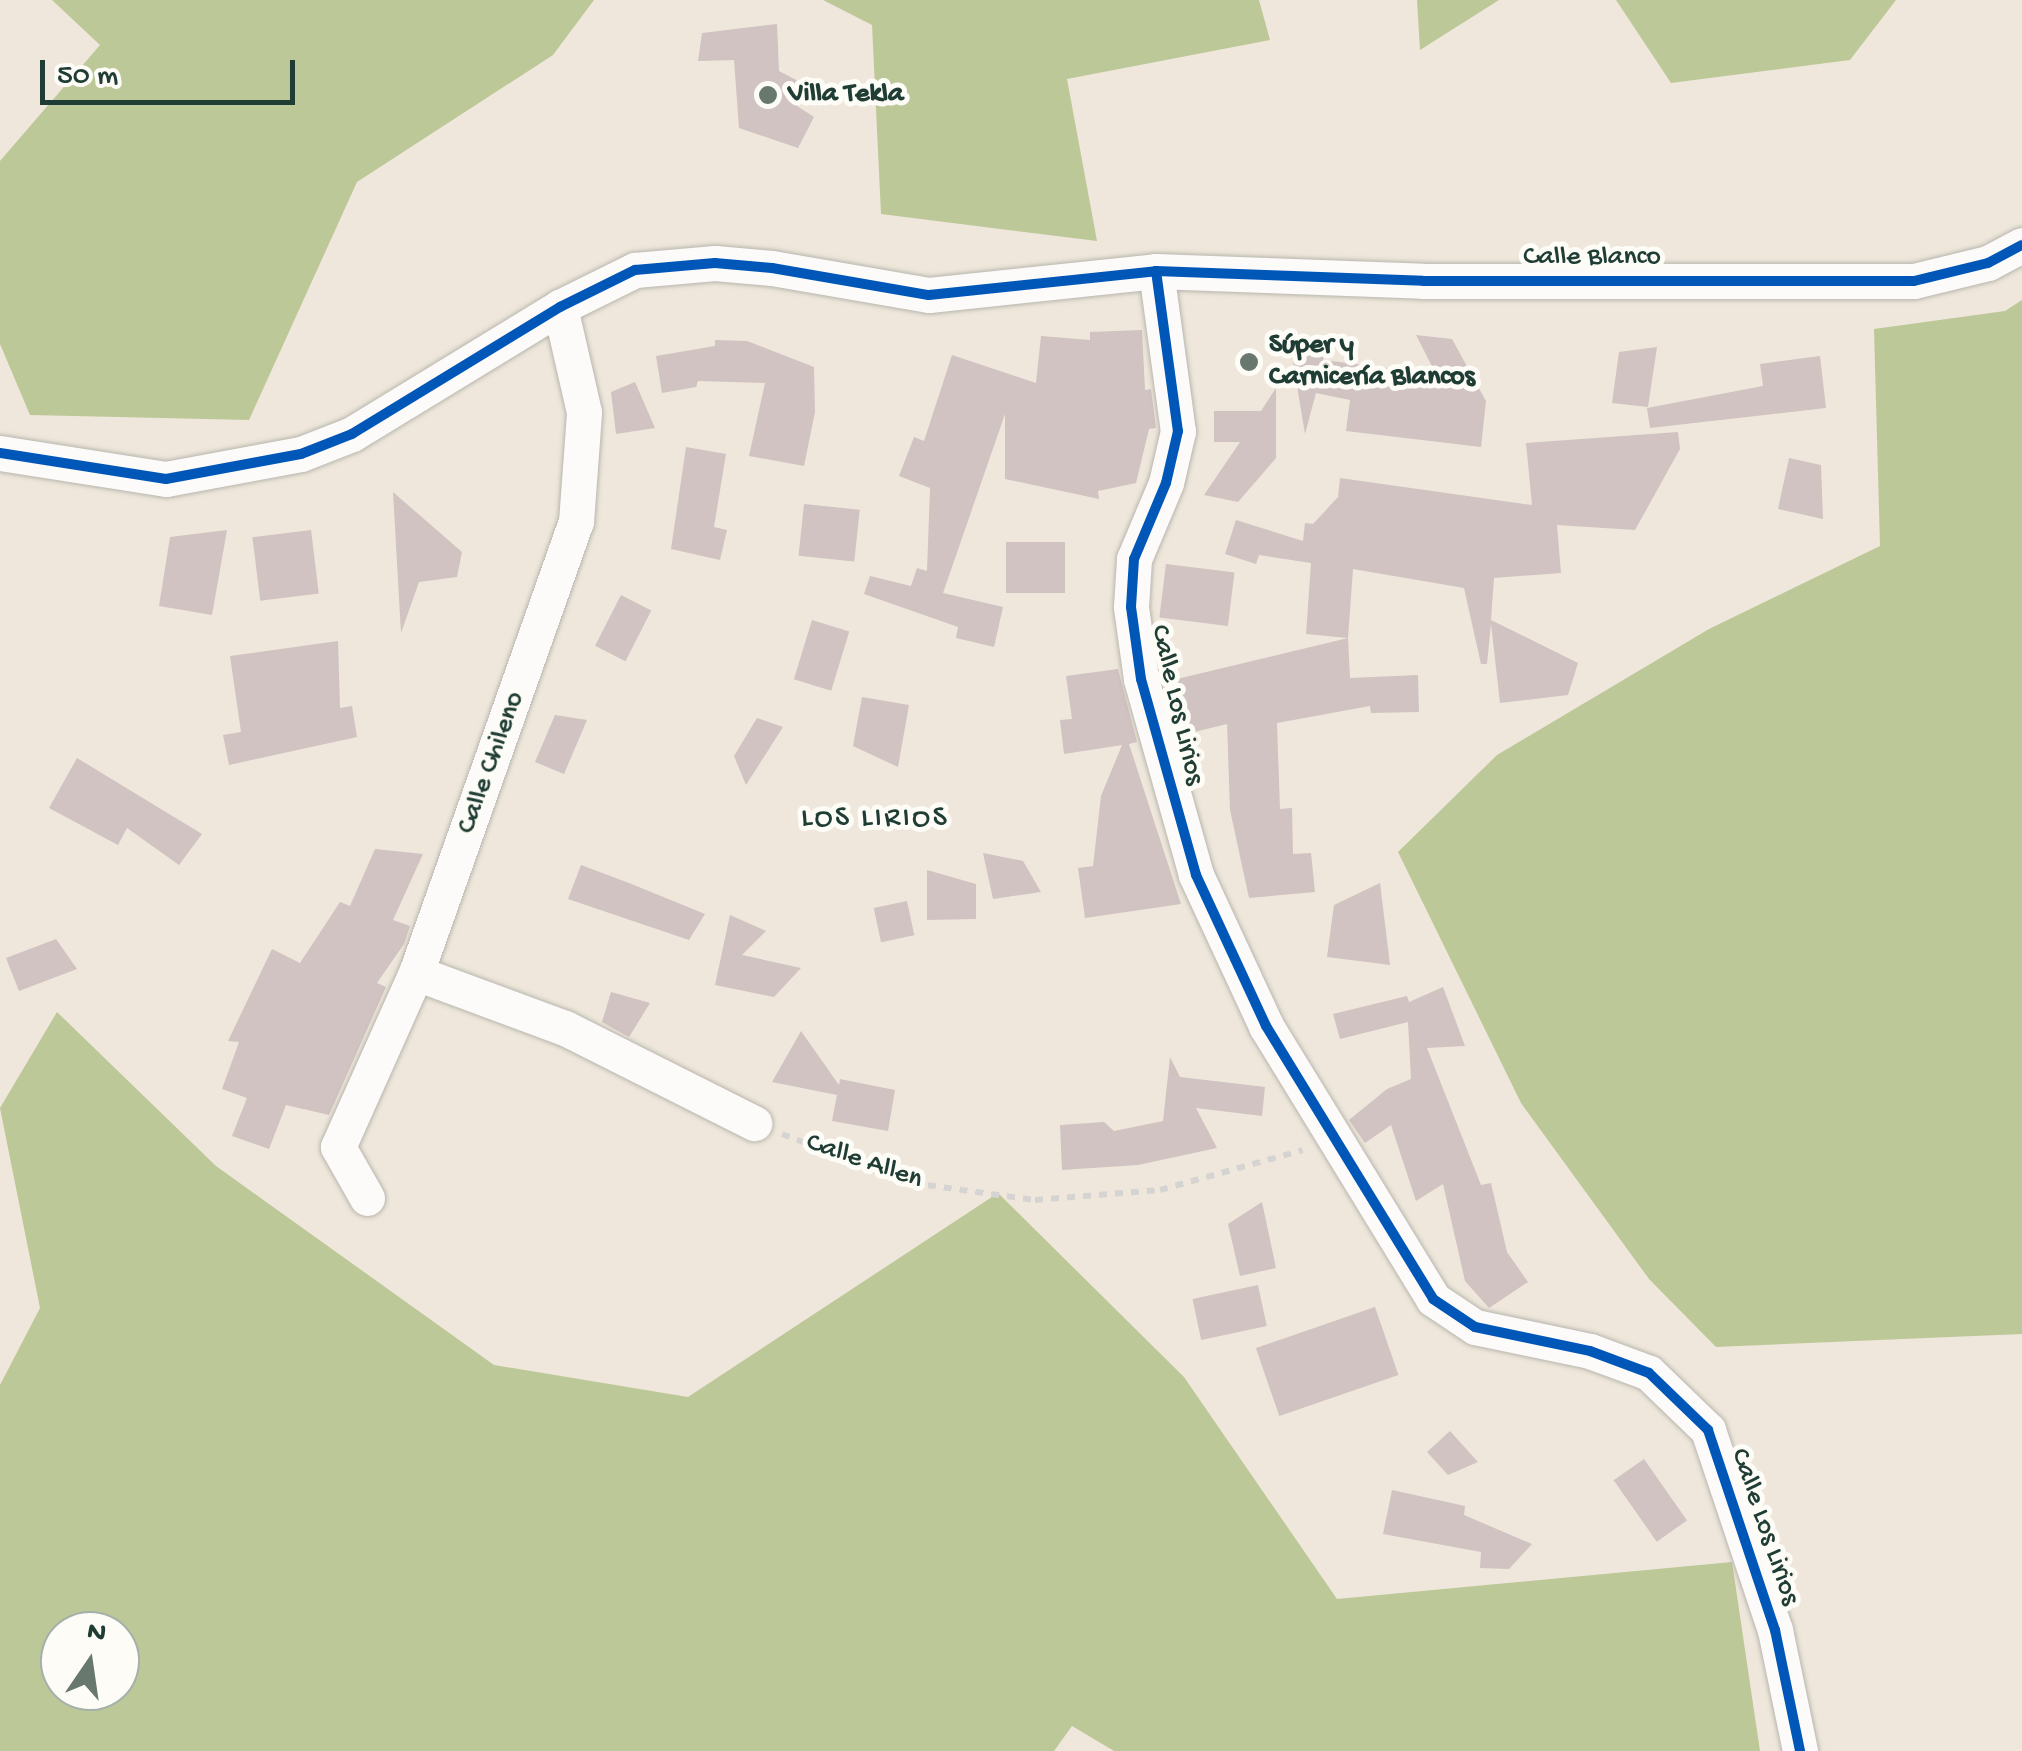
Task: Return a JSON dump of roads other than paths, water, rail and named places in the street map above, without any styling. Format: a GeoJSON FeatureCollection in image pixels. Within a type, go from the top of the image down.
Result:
{"type":"FeatureCollection","features":[{"type":"Feature","properties":{"kind":"street","name":"Calle Blanco"},"geometry":{"type":"LineString","coordinates":[[1156,271],[1423,280],[1914,280],[1988,263],[2022,246]]}},
{"type":"Feature","properties":{"kind":"street"},"geometry":{"type":"LineString","coordinates":[[0,452],[166,479],[301,454],[352,434],[560,308],[635,270],[715,263],[929,295],[1156,271]]}},
{"type":"Feature","properties":{"kind":"street","name":"Calle Los Lirios"},"geometry":{"type":"LineString","coordinates":[[1156,271],[1178,431],[1166,483],[1134,559],[1131,607],[1141,679],[1196,875],[1266,1026],[1433,1298],[1475,1328],[1590,1350],[1648,1373],[1708,1430],[1776,1630],[1800,1751]]}},
{"type":"Feature","properties":{"kind":"street","name":"Calle Chileno"},"geometry":{"type":"LineString","coordinates":[[367,1198],[338,1148],[416,974],[576,522],[584,412],[560,308]]}},
{"type":"Feature","properties":{"kind":"street"},"geometry":{"type":"LineString","coordinates":[[416,974],[565,1028],[754,1123]]}},
{"type":"Feature","properties":{"kind":"place","name":"Villa Tekla"},"geometry":{"type":"Point","coordinates":[768,95]}},
{"type":"Feature","properties":{"kind":"place","name":"Súper y Carnicería Blancos"},"geometry":{"type":"Point","coordinates":[1249,362]}},
{"type":"Feature","properties":{"kind":"district","name":"LOS LIRIOS"},"geometry":{"type":"Point","coordinates":[875,820]}}]}
